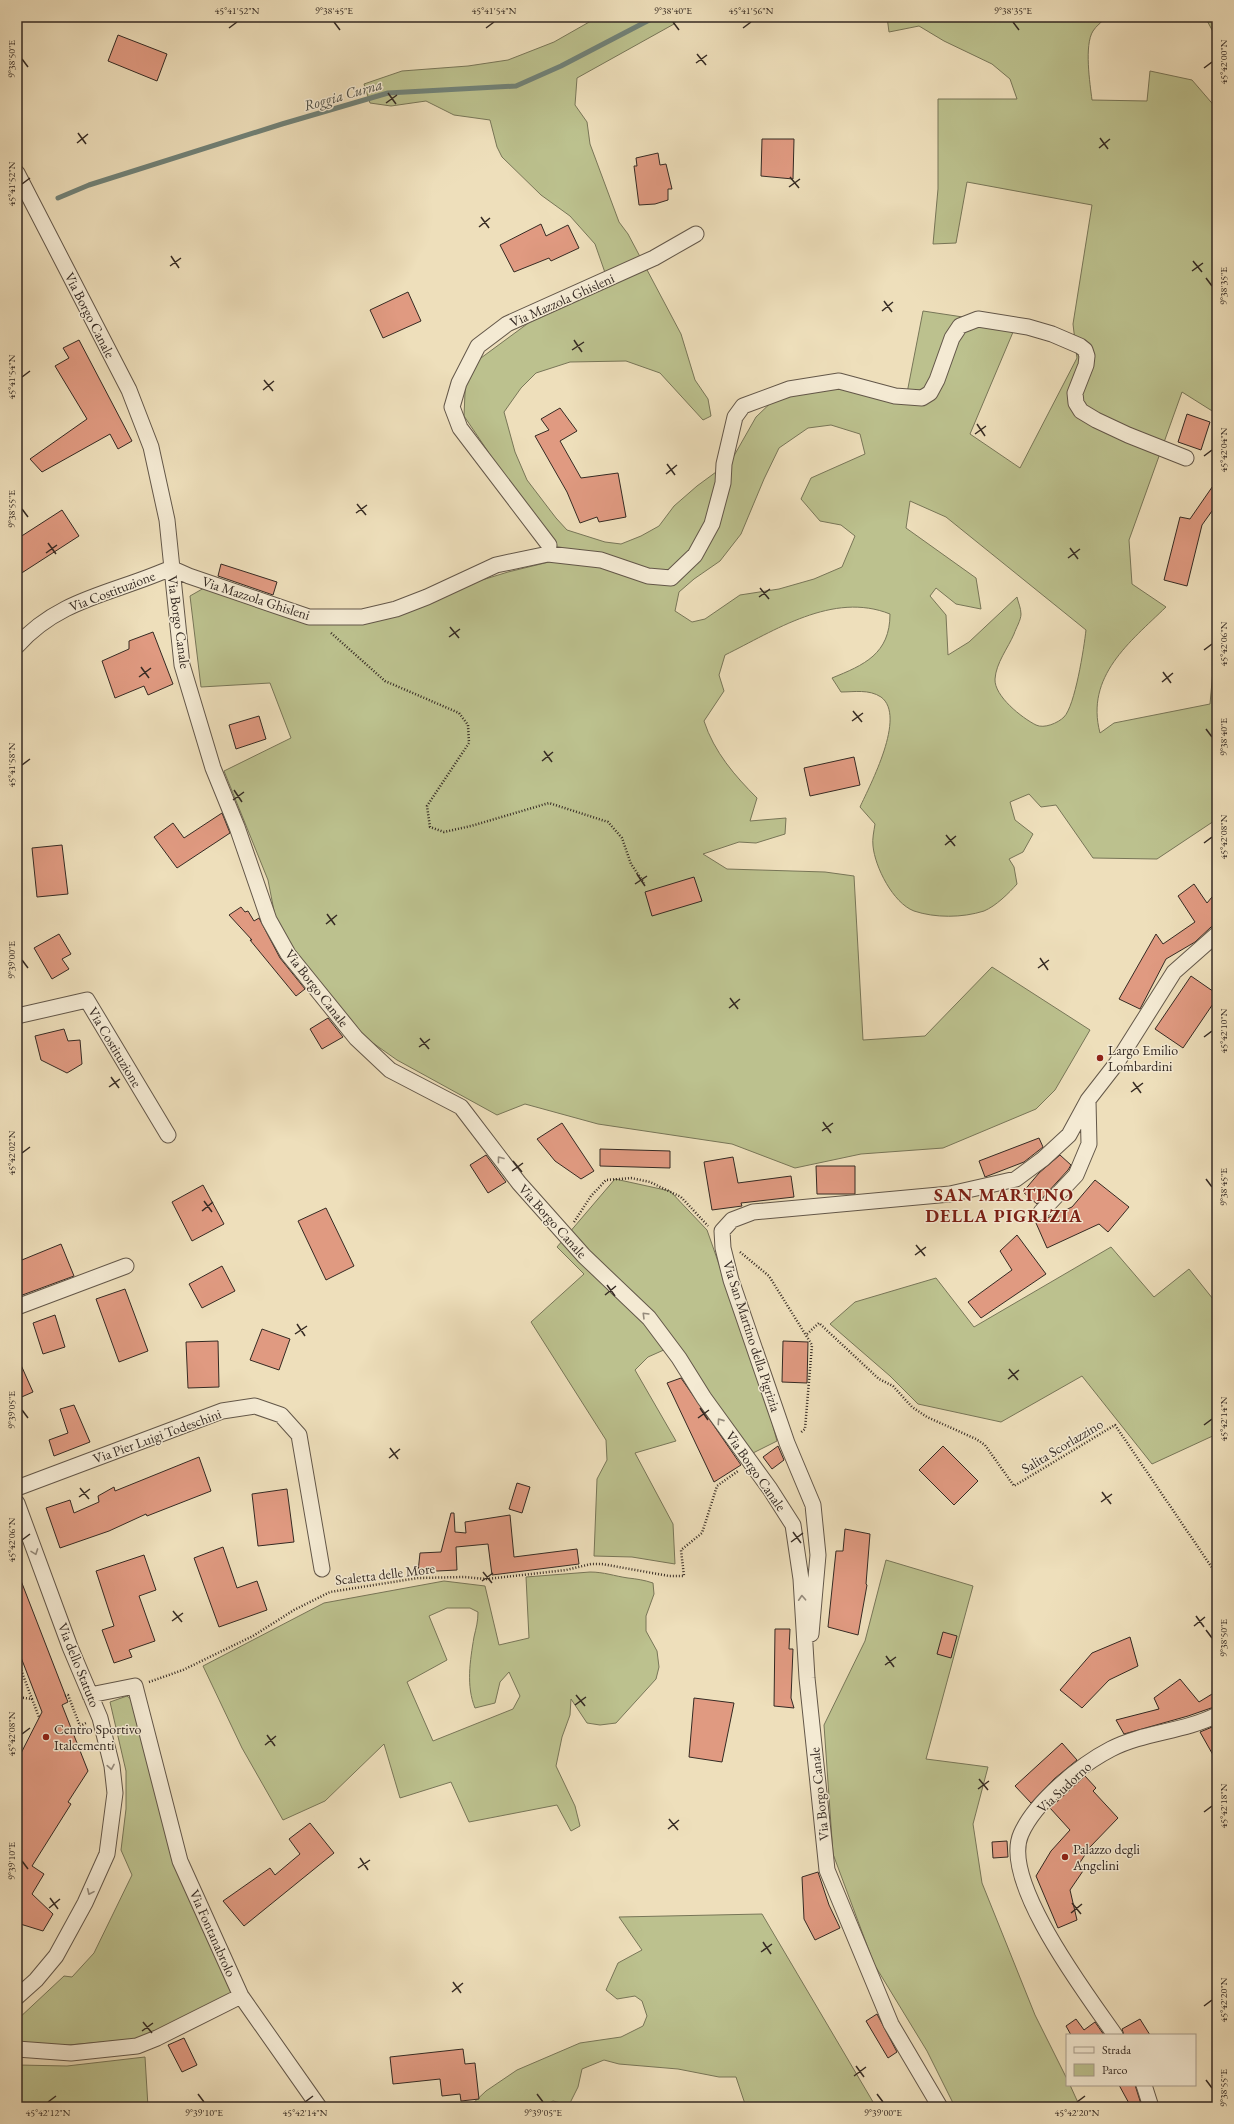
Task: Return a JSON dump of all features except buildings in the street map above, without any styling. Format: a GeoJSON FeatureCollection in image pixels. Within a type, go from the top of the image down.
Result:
{"type":"FeatureCollection","features":[{"type":"Feature","properties":{"kind":"street","name":"Via Borgo Canale"},"geometry":{"type":"LineString","coordinates":[[17,173],[129,390],[151,447],[167,520],[182,665],[213,768],[237,827],[269,920],[288,954],[356,1038],[390,1070],[461,1107],[519,1184],[589,1261],[649,1318],[679,1358],[704,1398],[770,1489],[793,1525],[801,1579],[807,1678],[827,1870],[891,2024],[940,2107]]}},
{"type":"Feature","properties":{"kind":"street","name":"Via Mazzola Ghisleni"},"geometry":{"type":"LineString","coordinates":[[548,554],[549,545],[460,428],[452,407],[459,383],[478,346],[507,324],[654,258],[696,234]]}},
{"type":"Feature","properties":{"kind":"street","name":"Via Mazzola Ghisleni"},"geometry":{"type":"LineString","coordinates":[[171,568],[189,576],[309,617],[362,617],[396,609],[427,597],[496,566],[548,554],[601,560],[648,576],[672,578],[694,555],[712,524],[723,483],[724,464],[735,417],[743,406],[789,389],[839,381],[895,396],[922,398],[930,393],[937,380],[952,338],[960,326],[978,319],[1028,327],[1052,334],[1080,346],[1085,350],[1087,356],[1086,365],[1075,393],[1076,403],[1081,410],[1096,420],[1128,435],[1186,458]]}},
{"type":"Feature","properties":{"kind":"street","name":"Via Costituzione"},"geometry":{"type":"LineString","coordinates":[[17,646],[30,632],[59,611],[113,588],[150,577],[171,568]]}},
{"type":"Feature","properties":{"kind":"street"},"geometry":{"type":"LineString","coordinates":[[722,1231],[732,1220],[753,1212],[950,1194],[1016,1179],[1043,1159],[1069,1135],[1088,1100],[1116,1064],[1174,972],[1217,934]]}},
{"type":"Feature","properties":{"kind":"street","name":"Via Costituzione"},"geometry":{"type":"LineString","coordinates":[[17,1016],[87,1000],[168,1135]]}},
{"type":"Feature","properties":{"kind":"street"},"geometry":{"type":"LineString","coordinates":[[1040,1212],[1076,1175],[1089,1144],[1088,1100]]}},
{"type":"Feature","properties":{"kind":"street","name":"Via San Martino della Pigrizia"},"geometry":{"type":"LineString","coordinates":[[722,1231],[723,1248],[731,1280],[788,1443],[813,1505],[818,1555],[807,1678]]}},
{"type":"Feature","properties":{"kind":"street"},"geometry":{"type":"LineString","coordinates":[[17,1307],[126,1266]]}},
{"type":"Feature","properties":{"kind":"street","name":"Via Pier Luigi Todeschini"},"geometry":{"type":"LineString","coordinates":[[17,1488],[222,1411],[255,1406],[281,1415],[299,1435],[322,1569]]}},
{"type":"Feature","properties":{"kind":"street","name":"Via dello Statuto"},"geometry":{"type":"LineString","coordinates":[[17,1502],[70,1647],[100,1718],[112,1766],[115,1792],[107,1854],[85,1903],[56,1956],[36,1980],[17,1997]]}},
{"type":"Feature","properties":{"kind":"street"},"geometry":{"type":"LineString","coordinates":[[90,1695],[135,1686]]}},
{"type":"Feature","properties":{"kind":"street","name":"Via Fontanabrolo"},"geometry":{"type":"LineString","coordinates":[[135,1686],[180,1861],[241,1996],[319,2107]]}},
{"type":"Feature","properties":{"kind":"street","name":"Via Sudorno"},"geometry":{"type":"LineString","coordinates":[[1114,2034],[1057,1949],[1037,1914],[1025,1886],[1018,1859],[1021,1835],[1038,1809],[1065,1782],[1094,1759],[1133,1740],[1199,1724],[1217,1715]]}},
{"type":"Feature","properties":{"kind":"street"},"geometry":{"type":"LineString","coordinates":[[17,2049],[72,2053],[137,2046],[157,2038],[241,1996]]}},
{"type":"Feature","properties":{"kind":"street"},"geometry":{"type":"LineString","coordinates":[[1144,2086],[1151,2107]]}},
{"type":"Feature","properties":{"kind":"path"},"geometry":{"type":"LineString","coordinates":[[315,617],[345,647],[385,681],[459,713],[468,725],[469,743],[427,806],[430,827],[444,832],[471,826],[549,802],[608,822],[622,838],[631,864],[644,883]]}},
{"type":"Feature","properties":{"kind":"path"},"geometry":{"type":"LineString","coordinates":[[564,1233],[591,1196],[606,1180],[631,1178],[650,1182],[681,1197],[712,1230],[722,1231],[737,1250],[769,1276],[807,1334],[812,1345],[805,1428],[788,1443]]}},
{"type":"Feature","properties":{"kind":"path","name":"Salita Scorlazzino"},"geometry":{"type":"LineString","coordinates":[[807,1334],[819,1324],[879,1378],[893,1386],[912,1407],[985,1445],[1014,1486],[1115,1425],[1217,1576]]}},
{"type":"Feature","properties":{"kind":"path","name":"Scaletta delle More"},"geometry":{"type":"LineString","coordinates":[[135,1686],[184,1670],[253,1636],[294,1610],[330,1592],[418,1578],[464,1577],[487,1579],[566,1570],[591,1564],[602,1564],[669,1576],[684,1576],[681,1550],[702,1533],[717,1486],[750,1463]]}},
{"type":"Feature","properties":{"kind":"path"},"geometry":{"type":"LineString","coordinates":[[17,1659],[39,1717]]}},
{"type":"Feature","properties":{"kind":"path"},"geometry":{"type":"LineString","coordinates":[[17,1697],[32,1699]]}},
{"type":"Feature","properties":{"kind":"path"},"geometry":{"type":"LineString","coordinates":[[36,1708],[40,1706]]}},
{"type":"Feature","properties":{"kind":"green space"},"geometry":{"type":"Polygon","coordinates":[[[598,17],[679,17],[674,24],[577,78],[575,105],[587,122],[590,144],[619,222],[628,234],[681,334],[695,380],[708,399],[711,416],[703,420],[660,373],[626,361],[570,362],[536,373],[521,388],[504,412],[515,452],[527,480],[556,518],[567,530],[605,542],[621,544],[641,536],[659,526],[674,506],[697,486],[731,461],[756,417],[779,395],[850,385],[907,393],[923,311],[1016,325],[970,434],[1020,468],[1077,358],[1073,324],[1092,205],[967,182],[956,243],[933,244],[938,189],[938,99],[1017,99],[1010,79],[992,64],[944,41],[919,26],[889,32],[887,17],[1106,17],[1096,27],[1090,37],[1088,65],[1092,100],[1147,101],[1150,71],[1192,80],[1217,109],[1217,414],[1182,392],[1129,540],[1132,584],[1166,607],[1138,633],[1114,662],[1105,677],[1099,694],[1097,713],[1100,733],[1114,723],[1210,704],[1215,648],[1217,648],[1217,819],[1157,859],[1093,858],[1056,805],[1041,807],[1029,794],[1010,802],[1015,820],[1033,834],[1023,852],[1009,859],[1014,867],[1017,884],[998,903],[984,911],[958,916],[931,915],[914,911],[906,907],[886,883],[874,854],[873,841],[875,824],[860,807],[884,751],[890,719],[888,706],[881,697],[876,694],[841,692],[832,678],[855,668],[873,656],[885,639],[889,628],[890,614],[869,608],[847,607],[826,611],[804,617],[784,625],[725,655],[719,675],[724,691],[704,721],[719,753],[741,781],[757,798],[750,821],[786,818],[785,834],[756,843],[739,842],[703,854],[727,869],[825,872],[854,876],[863,1040],[925,1036],[992,967],[1090,1030],[1055,1090],[1036,1109],[943,1148],[861,1154],[795,1168],[732,1144],[598,1124],[525,1104],[497,1115],[397,1060],[353,1029],[304,970],[276,921],[268,880],[224,771],[291,738],[270,683],[201,687],[190,596],[204,588],[253,606],[290,617],[324,624],[339,624],[508,572],[553,561],[487,450],[464,416],[466,369],[542,313],[609,284],[595,244],[570,216],[541,195],[502,157],[497,147],[490,120],[454,115],[426,101],[391,106],[370,103],[364,84],[402,71],[468,66],[508,60],[554,42],[598,17]],[[831,425],[808,428],[779,448],[741,534],[720,561],[694,579],[679,592],[675,611],[692,622],[705,619],[740,595],[779,589],[814,579],[842,567],[855,536],[841,525],[820,521],[801,499],[811,478],[865,454],[860,434],[831,425]],[[910,501],[906,528],[976,578],[981,609],[956,604],[936,588],[930,596],[946,615],[948,655],[969,642],[1017,597],[1021,610],[1021,616],[998,667],[995,679],[996,686],[1010,706],[1036,725],[1047,726],[1064,717],[1072,701],[1081,663],[1086,630],[946,517],[910,501]]]}},
{"type":"Feature","properties":{"kind":"green space"},"geometry":{"type":"Polygon","coordinates":[[[1205,17],[1217,17],[1217,39],[1205,17]]]}},
{"type":"Feature","properties":{"kind":"green space"},"geometry":{"type":"Polygon","coordinates":[[[615,1179],[670,1191],[707,1230],[764,1393],[777,1441],[749,1455],[675,1345],[648,1357],[635,1370],[676,1441],[635,1453],[673,1524],[675,1564],[632,1557],[594,1556],[597,1479],[607,1460],[606,1440],[531,1322],[584,1274],[557,1247],[615,1179]]]}},
{"type":"Feature","properties":{"kind":"green space"},"geometry":{"type":"Polygon","coordinates":[[[1111,1247],[1154,1297],[1189,1269],[1217,1304],[1217,1434],[1152,1464],[1082,1376],[1001,1422],[918,1404],[890,1376],[830,1324],[855,1302],[936,1278],[974,1327],[1111,1247]]]}},
{"type":"Feature","properties":{"kind":"green space"},"geometry":{"type":"Polygon","coordinates":[[[886,1560],[973,1586],[926,1759],[988,1767],[973,1824],[982,1883],[1035,2015],[1066,2077],[1066,2086],[1070,2086],[1080,2107],[955,2107],[927,2051],[874,1964],[833,1854],[824,1725],[865,1641],[886,1560]]]}},
{"type":"Feature","properties":{"kind":"green space"},"geometry":{"type":"Polygon","coordinates":[[[595,1572],[653,1583],[654,1594],[646,1616],[646,1631],[657,1651],[659,1667],[656,1679],[616,1723],[600,1725],[587,1723],[571,1699],[570,1715],[562,1737],[556,1766],[575,1806],[580,1826],[571,1831],[557,1805],[469,1822],[451,1782],[400,1798],[384,1744],[325,1801],[283,1820],[242,1748],[203,1666],[324,1603],[444,1581],[485,1586],[499,1645],[529,1638],[526,1577],[595,1572]],[[447,1608],[429,1616],[447,1660],[407,1682],[433,1741],[513,1709],[520,1696],[509,1672],[500,1682],[495,1703],[475,1708],[470,1691],[470,1673],[471,1655],[478,1612],[470,1608],[447,1608]]]}},
{"type":"Feature","properties":{"kind":"green space"},"geometry":{"type":"Polygon","coordinates":[[[127,1696],[132,1700],[168,1829],[234,1989],[231,1996],[136,2039],[57,2046],[24,2042],[17,2039],[17,2020],[64,1976],[72,1977],[94,1953],[132,1875],[121,1850],[126,1809],[126,1771],[110,1702],[127,1696]]]}},
{"type":"Feature","properties":{"kind":"green space"},"geometry":{"type":"Polygon","coordinates":[[[762,1914],[876,2107],[746,2107],[736,2077],[719,2077],[678,2069],[619,2064],[604,2060],[582,2069],[578,2087],[569,2105],[553,2101],[541,2107],[469,2107],[486,2091],[517,2070],[580,2043],[621,2037],[643,2026],[647,2016],[642,2001],[635,1996],[617,1999],[606,1990],[618,1963],[642,1950],[619,1917],[762,1914]]]}},
{"type":"Feature","properties":{"kind":"green space"},"geometry":{"type":"Polygon","coordinates":[[[145,2057],[148,2107],[17,2107],[18,2065],[67,2066],[145,2057]]]}},
{"type":"Feature","properties":{"kind":"waterway","name":"Roggia Curna"},"geometry":{"type":"LineString","coordinates":[[58,198],[89,185],[282,124],[388,93],[516,86],[561,66],[655,17]]}},
{"type":"Feature","properties":{"kind":"place","name":"Largo Emilio Lombardini"},"geometry":{"type":"Point","coordinates":[1100,1058]}},
{"type":"Feature","properties":{"kind":"place","name":"Centro Sportivo Italcementi"},"geometry":{"type":"Point","coordinates":[46,1737]}},
{"type":"Feature","properties":{"kind":"place","name":"Palazzo degli Angelini"},"geometry":{"type":"Point","coordinates":[1065,1857]}},
{"type":"Feature","properties":{"kind":"district","name":"SAN MARTINO DELLA PIGRIZIA"},"geometry":{"type":"Point","coordinates":[1004,1205]}}]}
